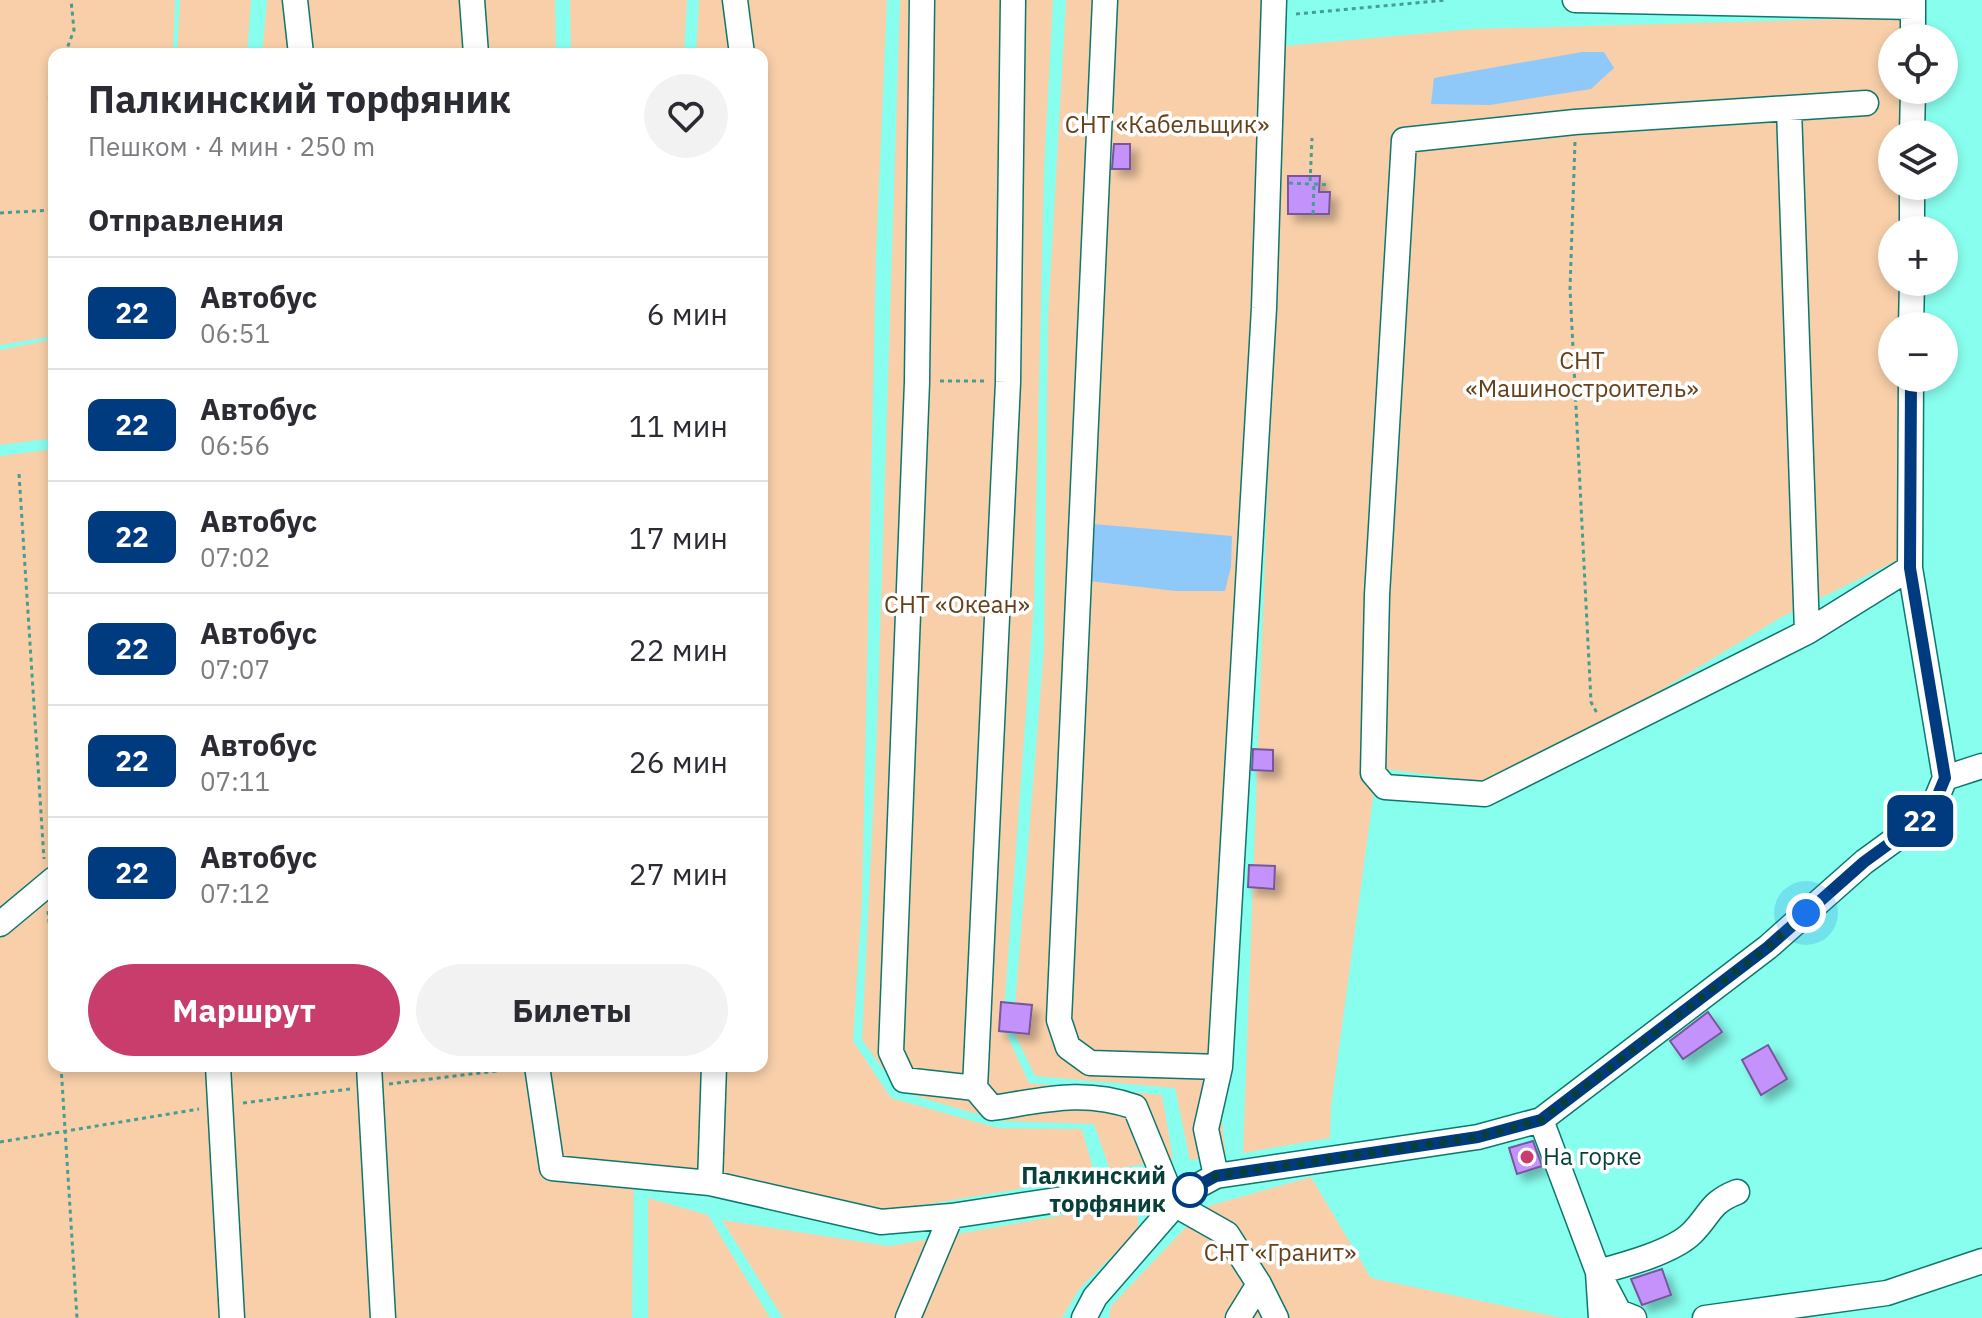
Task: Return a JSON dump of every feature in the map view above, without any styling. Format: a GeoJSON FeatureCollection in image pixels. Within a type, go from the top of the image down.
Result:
{"type":"FeatureCollection","features":[{"type":"Feature","properties":{"kind":"street"},"geometry":{"type":"LineString","coordinates":[[295,0],[300,48]]}},
{"type":"Feature","properties":{"kind":"street"},"geometry":{"type":"LineString","coordinates":[[472,0],[476,48]]}},
{"type":"Feature","properties":{"kind":"street"},"geometry":{"type":"LineString","coordinates":[[735,0],[741,48]]}},
{"type":"Feature","properties":{"kind":"street"},"geometry":{"type":"LineString","coordinates":[[922,0],[917,382],[891,1052],[904,1080],[975,1088]]}},
{"type":"Feature","properties":{"kind":"street"},"geometry":{"type":"LineString","coordinates":[[1013,0],[1008,382],[975,1088],[992,1108],[1067,1097],[1104,1096],[1135,1107],[1175,1205]]}},
{"type":"Feature","properties":{"kind":"street"},"geometry":{"type":"LineString","coordinates":[[1105,0],[1059,1020],[1068,1047],[1090,1063],[1220,1067]]}},
{"type":"Feature","properties":{"kind":"street"},"geometry":{"type":"LineString","coordinates":[[1575,0],[1913,4]]}},
{"type":"Feature","properties":{"kind":"street"},"geometry":{"type":"LineString","coordinates":[[1216,1176],[1206,1129],[1220,1067],[1283,7]]}},
{"type":"Feature","properties":{"kind":"street"},"geometry":{"type":"LineString","coordinates":[[1866,103],[1575,122],[1404,140],[1377,595],[1373,773],[1385,787],[1485,794],[1608,736],[1807,632],[1910,568]]}},
{"type":"Feature","properties":{"kind":"street"},"geometry":{"type":"LineString","coordinates":[[1789,109],[1807,632]]}},
{"type":"Feature","properties":{"kind":"street"},"geometry":{"type":"LineString","coordinates":[[1084,1318],[1095,1297],[1175,1205],[1190,1190],[1216,1176],[1478,1137],[1541,1120],[1768,947],[1864,862],[1930,814],[1945,778],[1910,568],[1911,392]]}},
{"type":"Feature","properties":{"kind":"street"},"geometry":{"type":"LineString","coordinates":[[1945,778],[1982,766]]}},
{"type":"Feature","properties":{"kind":"street"},"geometry":{"type":"LineString","coordinates":[[0,924],[48,883]]}},
{"type":"Feature","properties":{"kind":"street"},"geometry":{"type":"LineString","coordinates":[[218,1072],[232,1318]]}},
{"type":"Feature","properties":{"kind":"street"},"geometry":{"type":"LineString","coordinates":[[538,1072],[552,1168],[710,1183],[881,1222],[951,1216],[1144,1187],[1227,1234],[1259,1284],[1276,1318]]}},
{"type":"Feature","properties":{"kind":"street"},"geometry":{"type":"LineString","coordinates":[[710,1183],[714,1072]]}},
{"type":"Feature","properties":{"kind":"street"},"geometry":{"type":"LineString","coordinates":[[369,1076],[383,1318]]}},
{"type":"Feature","properties":{"kind":"street"},"geometry":{"type":"LineString","coordinates":[[1541,1120],[1598,1272],[1619,1312],[1634,1318]]}},
{"type":"Feature","properties":{"kind":"street"},"geometry":{"type":"LineString","coordinates":[[1598,1272],[1636,1261],[1691,1234],[1719,1199],[1737,1192]]}},
{"type":"Feature","properties":{"kind":"street"},"geometry":{"type":"LineString","coordinates":[[908,1318],[951,1216]]}},
{"type":"Feature","properties":{"kind":"street"},"geometry":{"type":"LineString","coordinates":[[1705,1318],[1887,1293],[1982,1261]]}},
{"type":"Feature","properties":{"kind":"street"},"geometry":{"type":"LineString","coordinates":[[1598,1272],[1601,1318]]}},
{"type":"Feature","properties":{"kind":"street"},"geometry":{"type":"LineString","coordinates":[[1238,1318],[1259,1284]]}},
{"type":"Feature","properties":{"kind":"path"},"geometry":{"type":"LineString","coordinates":[[67,48],[74,30],[71,0]]}},
{"type":"Feature","properties":{"kind":"path"},"geometry":{"type":"LineString","coordinates":[[1283,7],[1447,0]]}},
{"type":"Feature","properties":{"kind":"path"},"geometry":{"type":"LineString","coordinates":[[1575,122],[1570,289],[1591,702],[1608,736]]}},
{"type":"Feature","properties":{"kind":"path"},"geometry":{"type":"LineString","coordinates":[[1312,138],[1313,214]]}},
{"type":"Feature","properties":{"kind":"path"},"geometry":{"type":"LineString","coordinates":[[1277,182],[1330,185]]}},
{"type":"Feature","properties":{"kind":"path"},"geometry":{"type":"LineString","coordinates":[[0,213],[48,210]]}},
{"type":"Feature","properties":{"kind":"path"},"geometry":{"type":"LineString","coordinates":[[917,382],[1008,382]]}},
{"type":"Feature","properties":{"kind":"path"},"geometry":{"type":"LineString","coordinates":[[19,474],[48,855]]}},
{"type":"Feature","properties":{"kind":"path"},"geometry":{"type":"LineString","coordinates":[[61,1072],[77,1318]]}},
{"type":"Feature","properties":{"kind":"path"},"geometry":{"type":"LineString","coordinates":[[0,1142],[218,1106],[369,1076],[471,1072]]}},
{"type":"Feature","properties":{"kind":"green space"},"geometry":{"type":"Polygon","coordinates":[[[0,0],[175,0],[173,48],[48,48],[48,337],[0,345],[0,0]]]}},
{"type":"Feature","properties":{"kind":"green space"},"geometry":{"type":"Polygon","coordinates":[[[180,0],[251,0],[247,48],[177,48],[180,0]]]}},
{"type":"Feature","properties":{"kind":"green space"},"geometry":{"type":"Polygon","coordinates":[[[267,0],[555,0],[556,48],[263,48],[267,0]]]}},
{"type":"Feature","properties":{"kind":"green space"},"geometry":{"type":"Polygon","coordinates":[[[570,0],[687,0],[684,48],[571,48],[570,0]]]}},
{"type":"Feature","properties":{"kind":"green space"},"geometry":{"type":"Polygon","coordinates":[[[699,0],[887,0],[876,255],[862,899],[853,1041],[891,1098],[998,1128],[1082,1129],[1095,1176],[893,1210],[634,1170],[632,1318],[0,1318],[0,456],[48,450],[48,1072],[768,1072],[768,48],[696,48],[699,0]]]}},
{"type":"Feature","properties":{"kind":"green space","name":"СНТ «Океан»"},"geometry":{"type":"Polygon","coordinates":[[[900,0],[1053,0],[1044,170],[1034,602],[1003,1026],[1029,1083],[1162,1095],[1173,1159],[1110,1170],[1094,1124],[1000,1121],[899,1091],[862,1040],[877,731],[900,0]]]}},
{"type":"Feature","properties":{"kind":"green space","name":"СНТ «Кабельщик»"},"geometry":{"type":"Polygon","coordinates":[[[1066,0],[1280,0],[1214,1052],[1226,1155],[1190,1160],[1175,1088],[1035,1076],[1013,1030],[1044,649],[1048,318],[1066,0]]]}},
{"type":"Feature","properties":{"kind":"green space","name":"СНТ «Машиностроитель»"},"geometry":{"type":"Polygon","coordinates":[[[1885,18],[1909,22],[1878,24],[1878,104],[1907,104],[1906,120],[1878,120],[1878,200],[1905,200],[1904,216],[1878,216],[1878,296],[1903,296],[1902,312],[1878,312],[1878,392],[1901,392],[1900,559],[1780,618],[1618,716],[1485,782],[1377,768],[1331,1107],[1330,1138],[1243,1153],[1284,46],[1473,29],[1885,18]]]}},
{"type":"Feature","properties":{"kind":"green space"},"geometry":{"type":"Polygon","coordinates":[[[48,340],[48,439],[0,445],[0,350],[48,340]]]}},
{"type":"Feature","properties":{"kind":"green space","name":"СНТ «Гранит»"},"geometry":{"type":"Polygon","coordinates":[[[1311,1177],[1371,1278],[1562,1318],[1109,1318],[1111,1306],[1205,1207],[1311,1177]]]}},
{"type":"Feature","properties":{"kind":"green space"},"geometry":{"type":"Polygon","coordinates":[[[648,1198],[708,1215],[770,1318],[648,1318],[648,1198]]]}},
{"type":"Feature","properties":{"kind":"green space"},"geometry":{"type":"Polygon","coordinates":[[[1138,1202],[1138,1230],[1079,1289],[1062,1318],[783,1318],[722,1220],[889,1246],[1138,1202]]]}},
{"type":"Feature","properties":{"kind":"water"},"geometry":{"type":"Polygon","coordinates":[[[1582,52],[1604,52],[1614,68],[1591,89],[1490,105],[1431,104],[1434,78],[1582,52]]]}},
{"type":"Feature","properties":{"kind":"water"},"geometry":{"type":"Polygon","coordinates":[[[1093,524],[1232,536],[1231,567],[1225,591],[1176,591],[1089,581],[1093,524]]]}},
{"type":"Feature","properties":{"kind":"building"},"geometry":{"type":"Polygon","coordinates":[[[1114,144],[1130,144],[1130,169],[1112,169],[1114,144]]]}},
{"type":"Feature","properties":{"kind":"building"},"geometry":{"type":"Polygon","coordinates":[[[1288,176],[1320,176],[1319,192],[1330,192],[1329,214],[1288,214],[1288,176]]]}},
{"type":"Feature","properties":{"kind":"building"},"geometry":{"type":"Polygon","coordinates":[[[1253,749],[1273,750],[1273,771],[1252,770],[1253,749]]]}},
{"type":"Feature","properties":{"kind":"building"},"geometry":{"type":"Polygon","coordinates":[[[1249,865],[1275,866],[1274,889],[1248,887],[1249,865]]]}},
{"type":"Feature","properties":{"kind":"building"},"geometry":{"type":"Polygon","coordinates":[[[1001,1002],[1032,1005],[1029,1034],[999,1031],[1001,1002]]]}},
{"type":"Feature","properties":{"kind":"building"},"geometry":{"type":"Polygon","coordinates":[[[1708,1012],[1722,1032],[1683,1059],[1670,1041],[1708,1012]]]}},
{"type":"Feature","properties":{"kind":"building"},"geometry":{"type":"Polygon","coordinates":[[[1768,1045],[1787,1079],[1761,1095],[1742,1060],[1768,1045]]]}},
{"type":"Feature","properties":{"kind":"building","name":"На горке"},"geometry":{"type":"Polygon","coordinates":[[[1533,1141],[1542,1166],[1517,1174],[1509,1148],[1533,1141]]]}},
{"type":"Feature","properties":{"kind":"building"},"geometry":{"type":"Polygon","coordinates":[[[1662,1269],[1671,1295],[1642,1305],[1631,1279],[1662,1269]]]}},
{"type":"Feature","properties":{"kind":"bus line","name":"22"},"geometry":{"type":"LineString","coordinates":[[1190,1190],[1216,1176],[1478,1137],[1541,1120],[1768,947],[1864,862],[1930,814],[1945,778],[1910,568],[1911,392]]}},
{"type":"Feature","properties":{"kind":"place","name":"На горке"},"geometry":{"type":"Point","coordinates":[1527,1157]}},
{"type":"Feature","properties":{"kind":"place","name":"Палкинский торфяник"},"geometry":{"type":"Point","coordinates":[1190,1190]}},
{"type":"Feature","properties":{"kind":"route"},"geometry":{"type":"LineString","coordinates":[[1190,1190],[1216,1176],[1478,1137],[1541,1120],[1768,947],[1806,913]]}}]}
